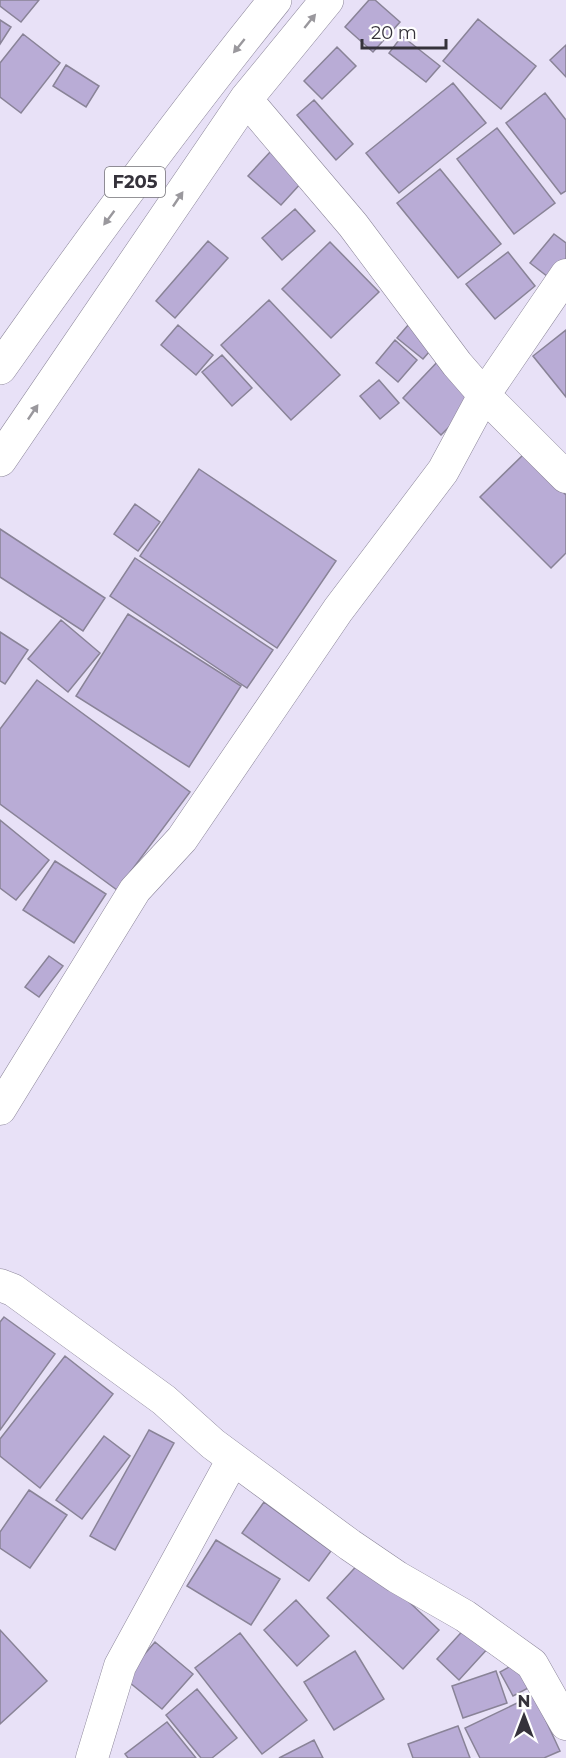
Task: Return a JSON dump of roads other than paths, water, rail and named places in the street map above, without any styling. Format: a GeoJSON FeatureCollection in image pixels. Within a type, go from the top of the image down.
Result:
{"type":"FeatureCollection","features":[{"type":"Feature","properties":{"kind":"main road","name":"F205"},"geometry":{"type":"LineString","coordinates":[[0,368],[56,288],[215,75],[275,0]]}},
{"type":"Feature","properties":{"kind":"main road","name":"F205"},"geometry":{"type":"LineString","coordinates":[[0,460],[246,99],[327,0]]}},
{"type":"Feature","properties":{"kind":"street"},"geometry":{"type":"LineString","coordinates":[[246,99],[353,225],[457,364],[484,395],[566,477]]}},
{"type":"Feature","properties":{"kind":"street"},"geometry":{"type":"LineString","coordinates":[[0,1109],[135,890],[182,839],[338,610],[443,471],[484,395],[566,275]]}},
{"type":"Feature","properties":{"kind":"street"},"geometry":{"type":"LineString","coordinates":[[0,1285],[13,1290],[164,1400],[213,1444],[397,1577],[465,1616],[532,1664],[566,1724]]}},
{"type":"Feature","properties":{"kind":"street"},"geometry":{"type":"LineString","coordinates":[[92,1758],[120,1666],[233,1459]]}}]}
